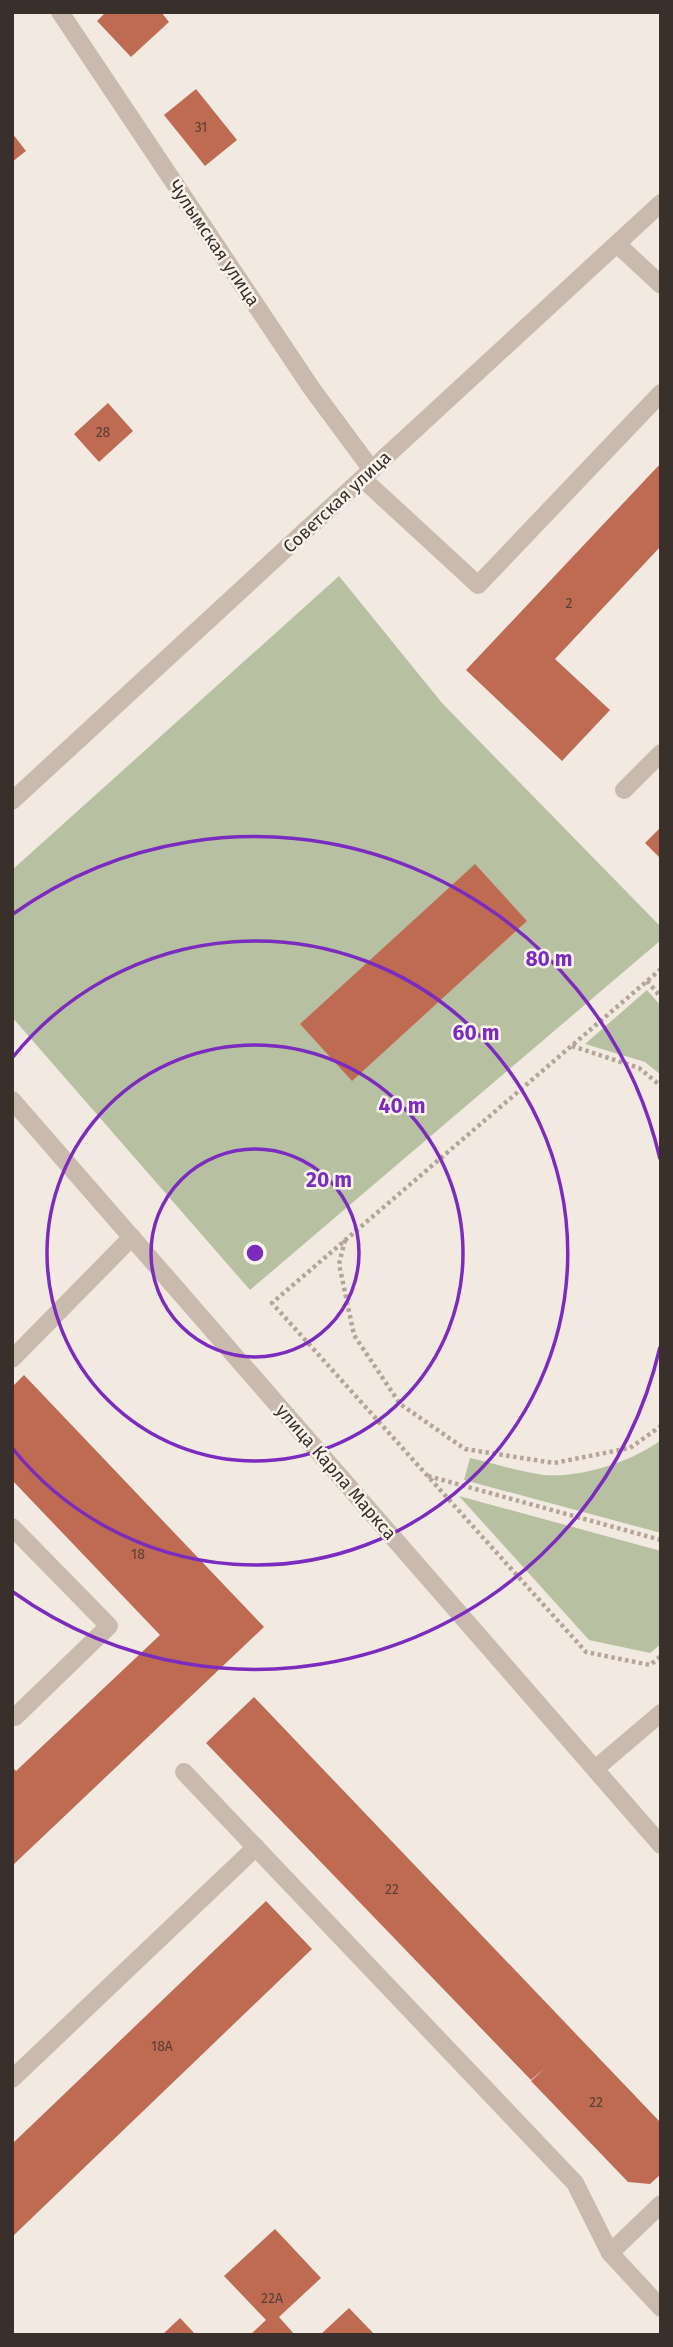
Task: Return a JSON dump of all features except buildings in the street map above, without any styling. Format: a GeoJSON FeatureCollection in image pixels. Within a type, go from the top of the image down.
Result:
{"type":"FeatureCollection","features":[{"type":"Feature","properties":{"kind":"street","name":"Чулымская улица"},"geometry":{"type":"LineString","coordinates":[[60,12],[368,475],[478,584],[661,393]]}},
{"type":"Feature","properties":{"kind":"street","name":"Советская улица"},"geometry":{"type":"LineString","coordinates":[[12,801],[661,203]]}},
{"type":"Feature","properties":{"kind":"street"},"geometry":{"type":"LineString","coordinates":[[617,244],[661,285]]}},
{"type":"Feature","properties":{"kind":"street"},"geometry":{"type":"LineString","coordinates":[[624,790],[661,753]]}},
{"type":"Feature","properties":{"kind":"street","name":"улица Карла Маркса"},"geometry":{"type":"LineString","coordinates":[[12,1100],[661,1845]]}},
{"type":"Feature","properties":{"kind":"street"},"geometry":{"type":"LineString","coordinates":[[12,1359],[132,1237]]}},
{"type":"Feature","properties":{"kind":"street"},"geometry":{"type":"LineString","coordinates":[[12,1527],[109,1626],[15,1717],[12,1714]]}},
{"type":"Feature","properties":{"kind":"street"},"geometry":{"type":"LineString","coordinates":[[595,1769],[661,1713]]}},
{"type":"Feature","properties":{"kind":"street"},"geometry":{"type":"LineString","coordinates":[[184,1772],[575,2183],[610,2253],[661,2308]]}},
{"type":"Feature","properties":{"kind":"street"},"geometry":{"type":"LineString","coordinates":[[12,2078],[256,1847]]}},
{"type":"Feature","properties":{"kind":"street"},"geometry":{"type":"LineString","coordinates":[[610,2253],[661,2204]]}},
{"type":"Feature","properties":{"kind":"path"},"geometry":{"type":"LineString","coordinates":[[661,969],[272,1303],[586,1652],[650,1665],[661,1656]]}},
{"type":"Feature","properties":{"kind":"path"},"geometry":{"type":"LineString","coordinates":[[647,981],[661,997]]}},
{"type":"Feature","properties":{"kind":"path"},"geometry":{"type":"LineString","coordinates":[[571,1046],[639,1068],[661,1086]]}},
{"type":"Feature","properties":{"kind":"path"},"geometry":{"type":"LineString","coordinates":[[345,1240],[339,1264],[355,1335],[400,1404],[465,1449],[554,1463],[630,1448],[661,1426]]}},
{"type":"Feature","properties":{"kind":"path"},"geometry":{"type":"LineString","coordinates":[[427,1476],[661,1540]]}},
{"type":"Feature","properties":{"kind":"green space"},"geometry":{"type":"Polygon","coordinates":[[[339,576],[442,703],[661,927],[661,940],[250,1290],[12,1017],[12,870],[339,576]]]}},
{"type":"Feature","properties":{"kind":"green space"},"geometry":{"type":"Polygon","coordinates":[[[647,990],[661,1006],[661,1075],[645,1062],[585,1044],[647,990]]]}},
{"type":"Feature","properties":{"kind":"green space"},"geometry":{"type":"Polygon","coordinates":[[[661,1440],[661,1533],[464,1480],[470,1458],[535,1474],[573,1474],[621,1462],[661,1440]]]}},
{"type":"Feature","properties":{"kind":"green space"},"geometry":{"type":"Polygon","coordinates":[[[459,1496],[661,1551],[661,1644],[650,1653],[589,1640],[459,1496]]]}}]}
